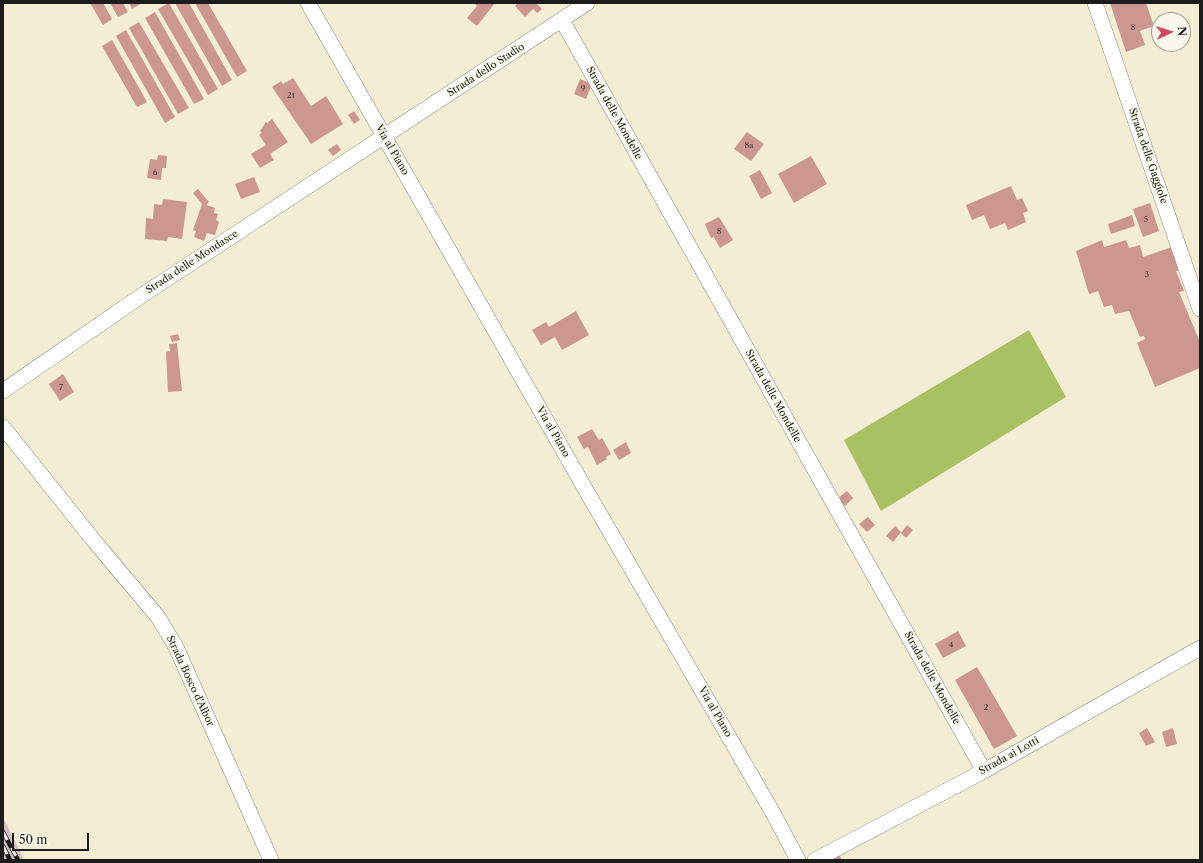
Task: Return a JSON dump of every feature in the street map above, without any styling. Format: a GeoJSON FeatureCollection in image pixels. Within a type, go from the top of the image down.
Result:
{"type":"FeatureCollection","features":[{"type":"Feature","properties":{"kind":"street","name":"Via al Piano"},"geometry":{"type":"LineString","coordinates":[[308,3],[591,499],[773,813],[798,860]]}},
{"type":"Feature","properties":{"kind":"street","name":"Strada dello Stadio"},"geometry":{"type":"LineString","coordinates":[[384,136],[587,3]]}},
{"type":"Feature","properties":{"kind":"street","name":"Strada delle Gaggiole"},"geometry":{"type":"LineString","coordinates":[[1095,3],[1200,309]]}},
{"type":"Feature","properties":{"kind":"street","name":"Strada delle Mondelle"},"geometry":{"type":"LineString","coordinates":[[562,20],[984,771]]}},
{"type":"Feature","properties":{"kind":"street","name":"Strada delle Mondasce"},"geometry":{"type":"LineString","coordinates":[[3,391],[141,296],[384,136]]}},
{"type":"Feature","properties":{"kind":"street","name":"Strada Bosco d'Albor"},"geometry":{"type":"LineString","coordinates":[[3,427],[95,542],[158,616],[183,662],[271,860]]}},
{"type":"Feature","properties":{"kind":"street","name":"Strada ai Lotti"},"geometry":{"type":"LineString","coordinates":[[815,860],[984,771],[1200,648]]}},
{"type":"Feature","properties":{"kind":"shaded area"},"geometry":{"type":"Polygon","coordinates":[[[3,818],[7,825],[24,860],[3,860],[3,818]]]}},
{"type":"Feature","properties":{"kind":"green space"},"geometry":{"type":"Polygon","coordinates":[[[1029,330],[1066,397],[881,511],[844,440],[1029,330]]]}},
{"type":"Feature","properties":{"kind":"building"},"geometry":{"type":"Polygon","coordinates":[[[90,3],[103,3],[112,19],[103,25],[90,3]]]}},
{"type":"Feature","properties":{"kind":"building"},"geometry":{"type":"Polygon","coordinates":[[[110,3],[123,3],[128,12],[118,17],[110,3]]]}},
{"type":"Feature","properties":{"kind":"building"},"geometry":{"type":"Polygon","coordinates":[[[129,3],[142,3],[132,9],[129,3]]]}},
{"type":"Feature","properties":{"kind":"building"},"geometry":{"type":"Polygon","coordinates":[[[169,3],[218,89],[208,95],[158,9],[169,3]]]}},
{"type":"Feature","properties":{"kind":"building"},"geometry":{"type":"Polygon","coordinates":[[[175,3],[189,3],[232,80],[222,86],[175,3]]]}},
{"type":"Feature","properties":{"kind":"building"},"geometry":{"type":"Polygon","coordinates":[[[195,3],[208,3],[247,71],[237,77],[195,3]]]}},
{"type":"Feature","properties":{"kind":"building"},"geometry":{"type":"Polygon","coordinates":[[[474,3],[495,3],[477,26],[467,18],[477,6],[474,3]]]}},
{"type":"Feature","properties":{"kind":"building"},"geometry":{"type":"Polygon","coordinates":[[[518,3],[536,3],[542,9],[537,13],[533,9],[525,17],[515,6],[518,3]]]}},
{"type":"Feature","properties":{"kind":"building"},"geometry":{"type":"Polygon","coordinates":[[[1110,3],[1146,3],[1151,17],[1151,27],[1140,31],[1145,45],[1126,52],[1110,3]]]}},
{"type":"Feature","properties":{"kind":"building"},"geometry":{"type":"Polygon","coordinates":[[[155,12],[204,99],[194,104],[145,18],[155,12]]]}},
{"type":"Feature","properties":{"kind":"building"},"geometry":{"type":"Polygon","coordinates":[[[139,22],[189,108],[178,114],[129,28],[139,22]]]}},
{"type":"Feature","properties":{"kind":"building"},"geometry":{"type":"Polygon","coordinates":[[[126,30],[175,117],[165,123],[116,36],[126,30]]]}},
{"type":"Feature","properties":{"kind":"building"},"geometry":{"type":"Polygon","coordinates":[[[112,40],[147,102],[137,107],[102,46],[112,40]]]}},
{"type":"Feature","properties":{"kind":"building"},"geometry":{"type":"Polygon","coordinates":[[[293,78],[311,106],[326,96],[343,124],[311,144],[272,87],[281,81],[283,84],[293,78]]]}},
{"type":"Feature","properties":{"kind":"building"},"geometry":{"type":"Polygon","coordinates":[[[580,79],[592,84],[586,99],[574,94],[580,79]]]}},
{"type":"Feature","properties":{"kind":"building"},"geometry":{"type":"Polygon","coordinates":[[[354,111],[360,120],[354,124],[348,115],[354,111]]]}},
{"type":"Feature","properties":{"kind":"building"},"geometry":{"type":"Polygon","coordinates":[[[272,119],[288,142],[270,154],[274,160],[260,168],[251,154],[266,145],[259,135],[262,133],[260,131],[266,122],[267,123],[272,119]]]}},
{"type":"Feature","properties":{"kind":"building"},"geometry":{"type":"Polygon","coordinates":[[[747,132],[764,144],[751,161],[734,149],[747,132]]]}},
{"type":"Feature","properties":{"kind":"building"},"geometry":{"type":"Polygon","coordinates":[[[337,144],[341,150],[333,156],[328,150],[337,144]]]}},
{"type":"Feature","properties":{"kind":"building"},"geometry":{"type":"Polygon","coordinates":[[[158,155],[167,156],[166,168],[162,168],[161,180],[147,178],[150,159],[157,160],[158,155]]]}},
{"type":"Feature","properties":{"kind":"building"},"geometry":{"type":"Polygon","coordinates":[[[811,156],[827,184],[794,203],[778,174],[811,156]]]}},
{"type":"Feature","properties":{"kind":"building"},"geometry":{"type":"Polygon","coordinates":[[[760,170],[772,193],[761,199],[749,176],[760,170]]]}},
{"type":"Feature","properties":{"kind":"building"},"geometry":{"type":"Polygon","coordinates":[[[254,177],[260,192],[241,199],[235,184],[254,177]]]}},
{"type":"Feature","properties":{"kind":"building"},"geometry":{"type":"Polygon","coordinates":[[[1011,186],[1017,200],[1022,198],[1028,211],[1023,213],[1026,222],[1008,230],[1005,223],[990,229],[984,215],[972,220],[966,205],[1011,186]]]}},
{"type":"Feature","properties":{"kind":"building"},"geometry":{"type":"Polygon","coordinates":[[[198,189],[209,202],[206,205],[215,208],[214,213],[218,214],[216,220],[219,222],[215,235],[207,233],[204,241],[194,237],[196,231],[193,230],[202,204],[193,193],[198,189]]]}},
{"type":"Feature","properties":{"kind":"building"},"geometry":{"type":"Polygon","coordinates":[[[163,199],[187,202],[182,239],[168,237],[167,241],[145,239],[146,218],[153,219],[154,204],[162,205],[163,199]]]}},
{"type":"Feature","properties":{"kind":"building"},"geometry":{"type":"Polygon","coordinates":[[[1150,203],[1159,231],[1143,237],[1133,209],[1150,203]]]}},
{"type":"Feature","properties":{"kind":"building"},"geometry":{"type":"Polygon","coordinates":[[[1132,215],[1135,226],[1111,234],[1108,224],[1132,215]]]}},
{"type":"Feature","properties":{"kind":"building"},"geometry":{"type":"Polygon","coordinates":[[[719,217],[733,240],[720,248],[714,237],[711,238],[705,224],[719,217]]]}},
{"type":"Feature","properties":{"kind":"building"},"geometry":{"type":"Polygon","coordinates":[[[1102,240],[1104,247],[1126,240],[1129,248],[1140,245],[1143,257],[1172,247],[1180,270],[1176,271],[1184,291],[1179,292],[1200,342],[1200,368],[1155,387],[1137,343],[1145,339],[1144,336],[1140,337],[1129,311],[1115,314],[1112,305],[1104,307],[1098,291],[1089,294],[1076,251],[1102,240]]]}},
{"type":"Feature","properties":{"kind":"building"},"geometry":{"type":"Polygon","coordinates":[[[576,311],[589,335],[562,350],[555,337],[541,345],[532,330],[546,322],[549,327],[576,311]]]}},
{"type":"Feature","properties":{"kind":"building"},"geometry":{"type":"Polygon","coordinates":[[[178,334],[180,340],[172,342],[170,336],[178,334]]]}},
{"type":"Feature","properties":{"kind":"building"},"geometry":{"type":"Polygon","coordinates":[[[177,343],[182,391],[168,392],[166,352],[170,351],[169,344],[177,343]]]}},
{"type":"Feature","properties":{"kind":"building"},"geometry":{"type":"Polygon","coordinates":[[[63,374],[74,392],[60,401],[49,384],[63,374]]]}},
{"type":"Feature","properties":{"kind":"building"},"geometry":{"type":"Polygon","coordinates":[[[592,429],[599,440],[602,438],[611,454],[606,457],[607,459],[597,465],[588,447],[584,449],[577,437],[592,429]]]}},
{"type":"Feature","properties":{"kind":"building"},"geometry":{"type":"Polygon","coordinates":[[[626,442],[631,453],[619,460],[613,450],[626,442]]]}},
{"type":"Feature","properties":{"kind":"building"},"geometry":{"type":"Polygon","coordinates":[[[847,491],[853,498],[845,506],[838,498],[847,491]]]}},
{"type":"Feature","properties":{"kind":"building"},"geometry":{"type":"Polygon","coordinates":[[[868,517],[875,525],[867,532],[859,524],[868,517]]]}},
{"type":"Feature","properties":{"kind":"building"},"geometry":{"type":"Polygon","coordinates":[[[907,525],[913,530],[906,538],[901,533],[907,525]]]}},
{"type":"Feature","properties":{"kind":"building"},"geometry":{"type":"Polygon","coordinates":[[[895,526],[901,532],[893,542],[886,536],[895,526]]]}},
{"type":"Feature","properties":{"kind":"building"},"geometry":{"type":"Polygon","coordinates":[[[958,631],[966,646],[943,658],[935,644],[958,631]]]}},
{"type":"Feature","properties":{"kind":"building"},"geometry":{"type":"Polygon","coordinates":[[[977,667],[1017,736],[994,749],[955,680],[977,667]]]}},
{"type":"Feature","properties":{"kind":"building"},"geometry":{"type":"Polygon","coordinates":[[[1147,728],[1155,742],[1146,746],[1139,733],[1147,728]]]}},
{"type":"Feature","properties":{"kind":"building"},"geometry":{"type":"Polygon","coordinates":[[[1173,728],[1177,744],[1166,747],[1162,732],[1173,728]]]}},
{"type":"Feature","properties":{"kind":"building"},"geometry":{"type":"Polygon","coordinates":[[[839,854],[842,860],[827,860],[839,854]]]}},
{"type":"Feature","properties":{"kind":"railway"},"geometry":{"type":"LineString","coordinates":[[3,832],[18,860]]}},
{"type":"Feature","properties":{"kind":"railway"},"geometry":{"type":"LineString","coordinates":[[3,846],[10,860]]}}]}
